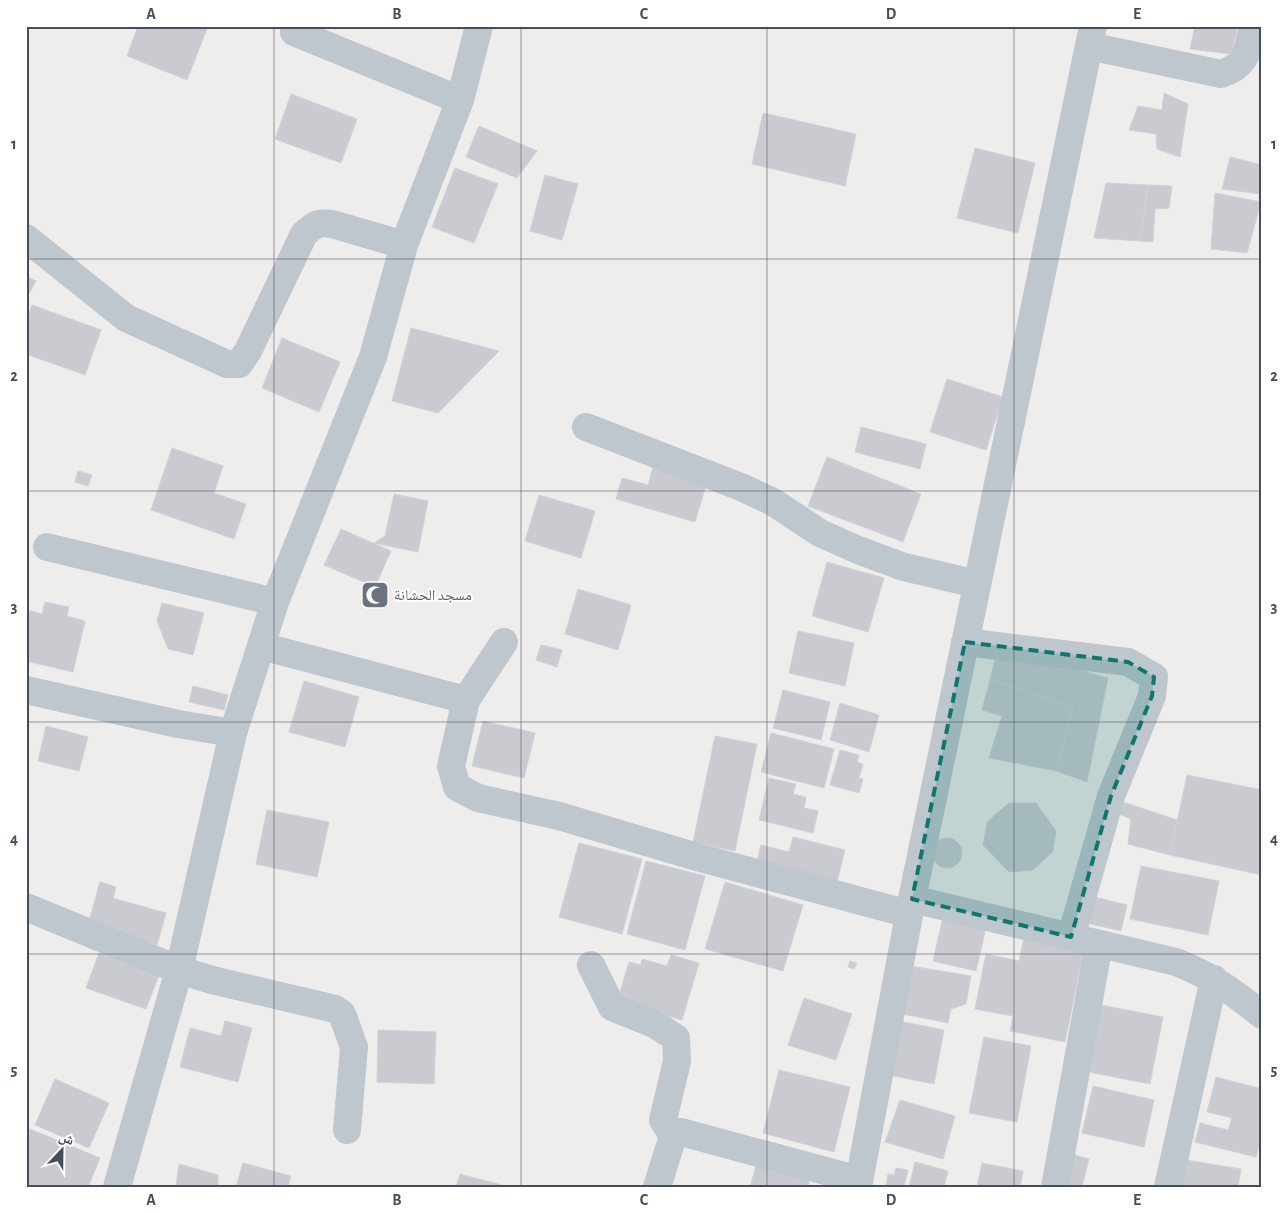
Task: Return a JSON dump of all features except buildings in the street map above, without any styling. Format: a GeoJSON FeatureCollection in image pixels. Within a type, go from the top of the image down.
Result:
{"type":"FeatureCollection","features":[{"type":"Feature","properties":{"kind":"street"},"geometry":{"type":"LineString","coordinates":[[117,1187],[179,970],[233,733],[275,602],[373,357],[404,244],[460,100],[479,26]]}},
{"type":"Feature","properties":{"kind":"street"},"geometry":{"type":"LineString","coordinates":[[657,1187],[673,1136],[681,1132],[859,1184],[911,907],[1091,36],[1221,74],[1233,70],[1245,58],[1253,26]]}},
{"type":"Feature","properties":{"kind":"street"},"geometry":{"type":"LineString","coordinates":[[294,32],[460,100]]}},
{"type":"Feature","properties":{"kind":"street"},"geometry":{"type":"LineString","coordinates":[[26,238],[126,318],[228,364],[239,364],[248,351],[304,234],[314,226],[320,222],[332,224],[404,244]]}},
{"type":"Feature","properties":{"kind":"street"},"geometry":{"type":"LineString","coordinates":[[586,427],[741,487],[773,502],[820,534],[858,550],[904,567],[977,584]]}},
{"type":"Feature","properties":{"kind":"street"},"geometry":{"type":"LineString","coordinates":[[47,547],[275,602]]}},
{"type":"Feature","properties":{"kind":"street"},"geometry":{"type":"LineString","coordinates":[[504,642],[466,700],[451,766],[457,787],[478,798],[559,816],[697,857],[911,907],[1071,937],[1176,962],[1200,971],[1214,979],[1262,1015]]}},
{"type":"Feature","properties":{"kind":"street"},"geometry":{"type":"LineString","coordinates":[[966,642],[1128,662],[1154,676],[1152,696],[1110,796],[1071,937]]}},
{"type":"Feature","properties":{"kind":"street"},"geometry":{"type":"LineString","coordinates":[[261,646],[466,700]]}},
{"type":"Feature","properties":{"kind":"street"},"geometry":{"type":"LineString","coordinates":[[26,690],[178,724],[233,733]]}},
{"type":"Feature","properties":{"kind":"street"},"geometry":{"type":"LineString","coordinates":[[26,907],[179,970],[212,980],[335,1009],[342,1014],[354,1047],[348,1130]]}},
{"type":"Feature","properties":{"kind":"street"},"geometry":{"type":"LineString","coordinates":[[1055,1187],[1099,944]]}},
{"type":"Feature","properties":{"kind":"street"},"geometry":{"type":"LineString","coordinates":[[591,965],[612,1008],[654,1024],[676,1038],[677,1061],[663,1120],[673,1136]]}},
{"type":"Feature","properties":{"kind":"street"},"geometry":{"type":"LineString","coordinates":[[1168,1187],[1214,979]]}},
{"type":"Feature","properties":{"kind":"highlighted area"},"geometry":{"type":"Polygon","coordinates":[[[965,642],[1128,662],[1154,677],[1152,696],[1111,796],[1071,937],[912,899],[965,642]]]}},
{"type":"Feature","properties":{"kind":"place","name":"مسجد الحشانة"},"geometry":{"type":"Point","coordinates":[375,595]}}]}
